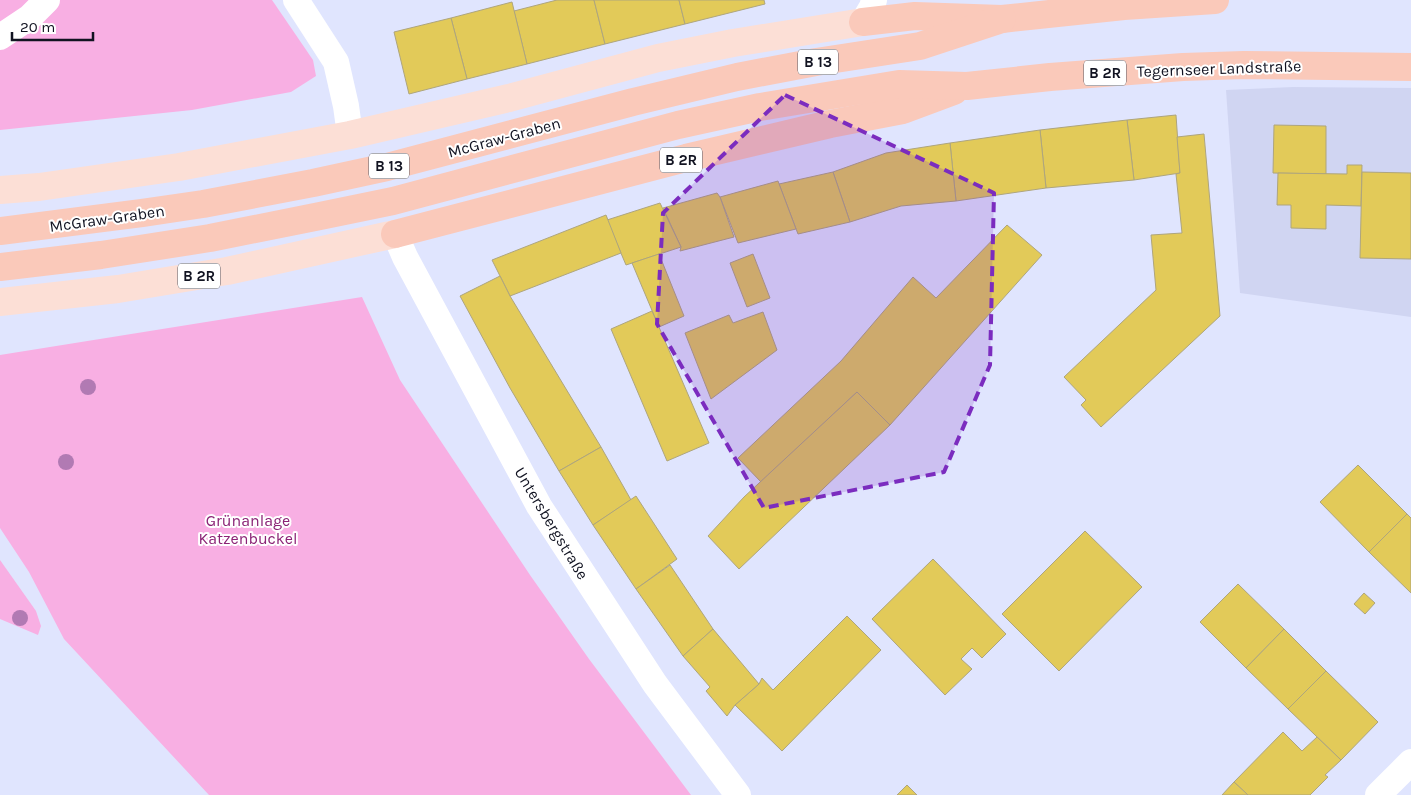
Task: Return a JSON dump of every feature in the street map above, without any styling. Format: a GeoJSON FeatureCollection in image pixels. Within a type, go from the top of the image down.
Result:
{"type":"FeatureCollection","features":[{"type":"Feature","properties":{"kind":"highway"},"geometry":{"type":"LineString","coordinates":[[868,11],[915,16],[1002,19],[1124,6],[1215,0]]}},
{"type":"Feature","properties":{"kind":"highway","name":"McGraw-Graben"},"geometry":{"type":"LineString","coordinates":[[0,231],[94,221],[186,207],[314,183],[387,167],[633,102],[737,77],[816,62],[920,46],[1002,19]]}},
{"type":"Feature","properties":{"kind":"highway","name":"Tegernseer Landstraße"},"geometry":{"type":"LineString","coordinates":[[967,86],[1050,77],[1183,67],[1244,65],[1411,67]]}},
{"type":"Feature","properties":{"kind":"highway","name":"McGraw-Graben"},"geometry":{"type":"LineString","coordinates":[[0,267],[101,255],[329,215],[392,201],[678,125],[760,107],[899,84],[967,86]]}},
{"type":"Feature","properties":{"kind":"highway","name":"B 2R"},"geometry":{"type":"LineString","coordinates":[[395,234],[686,158],[830,124],[903,110],[967,86]]}},
{"type":"Feature","properties":{"kind":"main road"},"geometry":{"type":"LineString","coordinates":[[0,190],[39,187],[179,167],[350,135],[509,98],[658,58],[733,43],[868,11]]}},
{"type":"Feature","properties":{"kind":"main road","name":"B 2R"},"geometry":{"type":"LineString","coordinates":[[0,302],[118,289],[227,271],[395,234]]}},
{"type":"Feature","properties":{"kind":"street"},"geometry":{"type":"LineString","coordinates":[[0,37],[30,17],[47,0]]}},
{"type":"Feature","properties":{"kind":"street"},"geometry":{"type":"LineString","coordinates":[[296,0],[336,62],[346,106],[350,135]]}},
{"type":"Feature","properties":{"kind":"street","name":"Untersbergstraße"},"geometry":{"type":"LineString","coordinates":[[395,234],[405,257],[539,506],[655,684],[738,795]]}},
{"type":"Feature","properties":{"kind":"street"},"geometry":{"type":"LineString","coordinates":[[1378,795],[1411,762]]}},
{"type":"Feature","properties":{"kind":"highlighted area"},"geometry":{"type":"Polygon","coordinates":[[[785,95],[994,193],[990,365],[944,472],[764,508],[657,324],[663,213],[785,95]]]}},
{"type":"Feature","properties":{"kind":"shaded area"},"geometry":{"type":"Polygon","coordinates":[[[1293,87],[1411,88],[1411,317],[1240,293],[1226,90],[1293,87]]]}},
{"type":"Feature","properties":{"kind":"green space"},"geometry":{"type":"Polygon","coordinates":[[[0,0],[272,0],[313,60],[316,76],[291,92],[192,110],[0,130],[0,0]]]}},
{"type":"Feature","properties":{"kind":"green space","name":"Grünanlage Katzenbuckel"},"geometry":{"type":"Polygon","coordinates":[[[362,297],[400,380],[530,575],[589,659],[691,795],[209,795],[64,639],[29,572],[0,528],[0,355],[362,297]]]}},
{"type":"Feature","properties":{"kind":"green space"},"geometry":{"type":"Polygon","coordinates":[[[0,560],[36,611],[41,626],[38,635],[0,619],[0,560]]]}},
{"type":"Feature","properties":{"kind":"building"},"geometry":{"type":"Polygon","coordinates":[[[557,0],[594,0],[605,44],[527,64],[514,11],[557,0]]]}},
{"type":"Feature","properties":{"kind":"building"},"geometry":{"type":"Polygon","coordinates":[[[594,0],[679,0],[685,24],[605,44],[594,0]]]}},
{"type":"Feature","properties":{"kind":"building"},"geometry":{"type":"Polygon","coordinates":[[[679,0],[764,0],[765,4],[685,24],[679,0]]]}},
{"type":"Feature","properties":{"kind":"building"},"geometry":{"type":"Polygon","coordinates":[[[512,2],[527,64],[467,79],[451,18],[512,2]]]}},
{"type":"Feature","properties":{"kind":"building"},"geometry":{"type":"Polygon","coordinates":[[[451,18],[467,79],[409,94],[394,32],[451,18]]]}},
{"type":"Feature","properties":{"kind":"building"},"geometry":{"type":"Polygon","coordinates":[[[1176,115],[1180,173],[1134,180],[1127,120],[1176,115]]]}},
{"type":"Feature","properties":{"kind":"building"},"geometry":{"type":"Polygon","coordinates":[[[1127,120],[1134,180],[1046,188],[1040,130],[1127,120]]]}},
{"type":"Feature","properties":{"kind":"building"},"geometry":{"type":"Polygon","coordinates":[[[1274,125],[1326,126],[1326,174],[1273,173],[1274,125]]]}},
{"type":"Feature","properties":{"kind":"building"},"geometry":{"type":"Polygon","coordinates":[[[1040,130],[1046,188],[956,201],[950,143],[1040,130]]]}},
{"type":"Feature","properties":{"kind":"building"},"geometry":{"type":"Polygon","coordinates":[[[1204,134],[1220,316],[1101,427],[1081,405],[1086,400],[1064,377],[1156,290],[1151,235],[1182,233],[1176,174],[1180,173],[1177,137],[1204,134]]]}},
{"type":"Feature","properties":{"kind":"building"},"geometry":{"type":"Polygon","coordinates":[[[950,143],[956,201],[901,206],[850,222],[833,172],[886,153],[950,143]]]}},
{"type":"Feature","properties":{"kind":"building"},"geometry":{"type":"Polygon","coordinates":[[[1347,165],[1362,165],[1361,206],[1326,205],[1326,229],[1291,228],[1291,205],[1277,205],[1278,173],[1347,174],[1347,165]]]}},
{"type":"Feature","properties":{"kind":"building"},"geometry":{"type":"Polygon","coordinates":[[[833,172],[850,222],[798,234],[779,184],[833,172]]]}},
{"type":"Feature","properties":{"kind":"building"},"geometry":{"type":"Polygon","coordinates":[[[1362,172],[1411,173],[1411,259],[1360,258],[1362,172]]]}},
{"type":"Feature","properties":{"kind":"building"},"geometry":{"type":"Polygon","coordinates":[[[778,181],[796,229],[738,243],[720,197],[778,181]]]}},
{"type":"Feature","properties":{"kind":"building"},"geometry":{"type":"Polygon","coordinates":[[[717,193],[734,237],[680,251],[681,247],[663,208],[717,193]]]}},
{"type":"Feature","properties":{"kind":"building"},"geometry":{"type":"Polygon","coordinates":[[[660,203],[681,247],[626,265],[607,220],[660,203]]]}},
{"type":"Feature","properties":{"kind":"building"},"geometry":{"type":"Polygon","coordinates":[[[606,215],[621,253],[510,296],[492,260],[606,215]]]}},
{"type":"Feature","properties":{"kind":"building"},"geometry":{"type":"Polygon","coordinates":[[[1007,225],[1042,255],[890,425],[857,392],[761,482],[738,458],[841,361],[913,277],[936,298],[1007,225]]]}},
{"type":"Feature","properties":{"kind":"building"},"geometry":{"type":"Polygon","coordinates":[[[659,254],[684,316],[659,327],[632,263],[659,254]]]}},
{"type":"Feature","properties":{"kind":"building"},"geometry":{"type":"Polygon","coordinates":[[[753,254],[770,298],[747,307],[730,263],[753,254]]]}},
{"type":"Feature","properties":{"kind":"building"},"geometry":{"type":"Polygon","coordinates":[[[500,276],[510,296],[601,447],[559,471],[510,388],[460,296],[500,276]]]}},
{"type":"Feature","properties":{"kind":"building"},"geometry":{"type":"Polygon","coordinates":[[[652,311],[709,443],[667,461],[611,329],[652,311]]]}},
{"type":"Feature","properties":{"kind":"building"},"geometry":{"type":"Polygon","coordinates":[[[763,312],[777,350],[711,399],[685,333],[729,315],[733,323],[763,312]]]}},
{"type":"Feature","properties":{"kind":"building"},"geometry":{"type":"Polygon","coordinates":[[[857,392],[890,425],[739,569],[708,536],[744,497],[857,392]]]}},
{"type":"Feature","properties":{"kind":"building"},"geometry":{"type":"Polygon","coordinates":[[[601,447],[631,500],[593,525],[559,471],[601,447]]]}},
{"type":"Feature","properties":{"kind":"building"},"geometry":{"type":"Polygon","coordinates":[[[1358,465],[1407,514],[1369,552],[1320,502],[1358,465]]]}},
{"type":"Feature","properties":{"kind":"building"},"geometry":{"type":"Polygon","coordinates":[[[636,496],[677,559],[636,589],[593,525],[636,496]]]}},
{"type":"Feature","properties":{"kind":"building"},"geometry":{"type":"Polygon","coordinates":[[[1407,514],[1411,518],[1411,593],[1369,552],[1407,514]]]}},
{"type":"Feature","properties":{"kind":"building"},"geometry":{"type":"Polygon","coordinates":[[[1085,531],[1142,587],[1059,671],[1002,614],[1085,531]]]}},
{"type":"Feature","properties":{"kind":"building"},"geometry":{"type":"Polygon","coordinates":[[[933,559],[1006,634],[982,658],[972,648],[961,659],[972,669],[945,695],[872,619],[933,559]]]}},
{"type":"Feature","properties":{"kind":"building"},"geometry":{"type":"Polygon","coordinates":[[[670,565],[713,629],[683,656],[636,589],[670,565]]]}},
{"type":"Feature","properties":{"kind":"building"},"geometry":{"type":"Polygon","coordinates":[[[1238,584],[1284,629],[1246,668],[1200,622],[1238,584]]]}},
{"type":"Feature","properties":{"kind":"building"},"geometry":{"type":"Polygon","coordinates":[[[1364,593],[1375,603],[1365,614],[1354,604],[1364,593]]]}},
{"type":"Feature","properties":{"kind":"building"},"geometry":{"type":"Polygon","coordinates":[[[847,616],[881,650],[782,751],[735,705],[759,684],[762,678],[773,690],[847,616]]]}},
{"type":"Feature","properties":{"kind":"building"},"geometry":{"type":"Polygon","coordinates":[[[713,629],[759,684],[735,705],[727,716],[706,691],[710,687],[683,656],[713,629]]]}},
{"type":"Feature","properties":{"kind":"building"},"geometry":{"type":"Polygon","coordinates":[[[1284,629],[1326,671],[1288,709],[1246,668],[1284,629]]]}},
{"type":"Feature","properties":{"kind":"building"},"geometry":{"type":"Polygon","coordinates":[[[1326,671],[1378,722],[1341,760],[1288,709],[1326,671]]]}},
{"type":"Feature","properties":{"kind":"building"},"geometry":{"type":"Polygon","coordinates":[[[1283,732],[1302,751],[1317,737],[1341,760],[1325,775],[1328,777],[1310,795],[1248,795],[1234,782],[1283,732]]]}},
{"type":"Feature","properties":{"kind":"building"},"geometry":{"type":"Polygon","coordinates":[[[1234,782],[1248,795],[1222,795],[1234,782]]]}},
{"type":"Feature","properties":{"kind":"building"},"geometry":{"type":"Polygon","coordinates":[[[907,785],[917,795],[897,795],[907,785]]]}}]}
